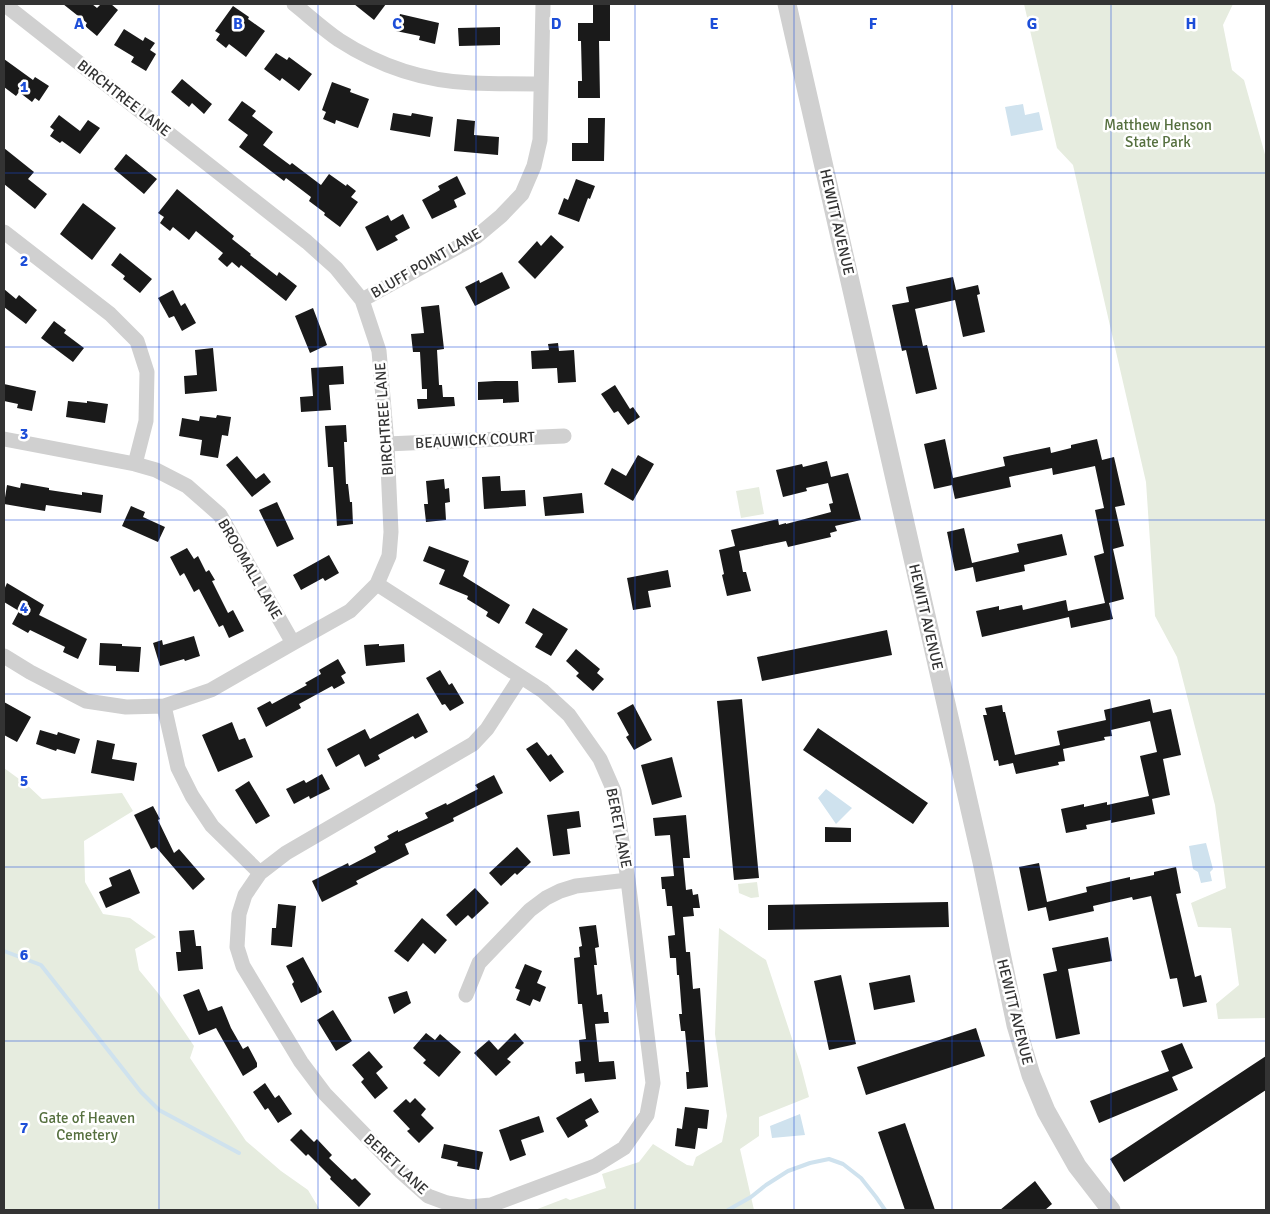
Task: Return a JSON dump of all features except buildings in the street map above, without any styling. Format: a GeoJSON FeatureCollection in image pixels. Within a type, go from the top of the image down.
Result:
{"type":"FeatureCollection","features":[{"type":"Feature","properties":{"kind":"street","name":"BIRCHTREE LANE"},"geometry":{"type":"LineString","coordinates":[[4,4],[307,242],[336,268],[362,300],[379,351],[391,532],[389,556],[377,584],[350,611],[211,690],[164,706],[126,707],[86,700],[30,672],[4,656]]}},
{"type":"Feature","properties":{"kind":"street"},"geometry":{"type":"LineString","coordinates":[[294,4],[338,39],[374,60],[400,71],[471,84],[541,84]]}},
{"type":"Feature","properties":{"kind":"street","name":"BLUFF POINT LANE"},"geometry":{"type":"LineString","coordinates":[[362,300],[476,236],[501,216],[522,194],[534,166],[540,140],[543,4]]}},
{"type":"Feature","properties":{"kind":"street","name":"HEWITT AVENUE"},"geometry":{"type":"LineString","coordinates":[[787,4],[982,862],[1016,1025],[1031,1075],[1046,1111],[1077,1166],[1111,1210]]}},
{"type":"Feature","properties":{"kind":"street"},"geometry":{"type":"LineString","coordinates":[[4,232],[110,314],[138,342],[147,372],[146,421],[135,464]]}},
{"type":"Feature","properties":{"kind":"street","name":"BEAUWICK COURT"},"geometry":{"type":"LineString","coordinates":[[386,444],[564,436]]}},
{"type":"Feature","properties":{"kind":"street","name":"BROOMALL LANE"},"geometry":{"type":"LineString","coordinates":[[4,439],[135,464],[156,470],[186,486],[220,515],[293,643]]}},
{"type":"Feature","properties":{"kind":"street","name":"BERET LANE"},"geometry":{"type":"LineString","coordinates":[[377,584],[520,678],[543,691],[569,715],[600,759],[614,791],[628,880],[653,1083],[647,1115],[624,1148],[595,1166],[491,1205],[469,1207],[447,1204],[428,1196],[401,1172],[326,1094],[301,1062],[243,966],[237,947],[238,914],[245,895],[260,873],[286,853],[473,744],[487,729],[520,678]]}},
{"type":"Feature","properties":{"kind":"street"},"geometry":{"type":"LineString","coordinates":[[164,706],[178,768],[192,796],[212,826],[260,873]]}},
{"type":"Feature","properties":{"kind":"street"},"geometry":{"type":"LineString","coordinates":[[466,995],[479,963],[535,906],[560,890],[576,886],[628,880]]}},
{"type":"Feature","properties":{"kind":"green space","name":"Matthew Henson State Park"},"geometry":{"type":"Polygon","coordinates":[[[1024,4],[1233,4],[1223,25],[1232,70],[1244,80],[1266,158],[1266,1018],[1218,1019],[1216,1004],[1239,985],[1231,928],[1198,927],[1191,903],[1226,888],[1215,805],[1177,657],[1155,616],[1146,482],[1073,165],[1057,148],[1024,4]]]}},
{"type":"Feature","properties":{"kind":"green space"},"geometry":{"type":"Polygon","coordinates":[[[759,487],[764,514],[741,518],[736,491],[759,487]]]}},
{"type":"Feature","properties":{"kind":"green space","name":"Gate of Heaven Cemetery"},"geometry":{"type":"Polygon","coordinates":[[[4,768],[26,784],[42,799],[122,793],[133,811],[84,841],[85,882],[103,914],[130,918],[156,937],[135,949],[139,970],[158,993],[194,1046],[190,1058],[246,1141],[281,1171],[308,1190],[320,1210],[4,1210],[4,768]]]}},
{"type":"Feature","properties":{"kind":"green space"},"geometry":{"type":"Polygon","coordinates":[[[757,882],[759,897],[751,898],[739,893],[738,884],[757,882]]]}},
{"type":"Feature","properties":{"kind":"green space"},"geometry":{"type":"Polygon","coordinates":[[[719,928],[766,960],[801,1066],[809,1097],[759,1117],[759,1136],[740,1149],[754,1210],[535,1210],[566,1198],[570,1200],[606,1188],[602,1174],[639,1162],[653,1144],[687,1165],[693,1166],[696,1157],[722,1142],[727,1116],[715,1034],[719,928]]]}},
{"type":"Feature","properties":{"kind":"water"},"geometry":{"type":"Polygon","coordinates":[[[1023,104],[1025,115],[1039,112],[1043,130],[1011,136],[1005,107],[1023,104]]]}},
{"type":"Feature","properties":{"kind":"water"},"geometry":{"type":"Polygon","coordinates":[[[826,789],[852,808],[836,824],[818,798],[826,789]]]}},
{"type":"Feature","properties":{"kind":"water"},"geometry":{"type":"Polygon","coordinates":[[[1206,843],[1213,869],[1210,872],[1212,881],[1201,883],[1198,872],[1193,869],[1189,846],[1206,843]]]}},
{"type":"Feature","properties":{"kind":"water"},"geometry":{"type":"Polygon","coordinates":[[[800,1114],[805,1135],[772,1138],[770,1126],[800,1114]]]}},
{"type":"Feature","properties":{"kind":"waterway"},"geometry":{"type":"LineString","coordinates":[[4,951],[41,965],[141,1092],[159,1110],[239,1153]]}},
{"type":"Feature","properties":{"kind":"waterway"},"geometry":{"type":"LineString","coordinates":[[728,1210],[751,1197],[788,1171],[829,1159],[843,1164],[861,1178],[885,1210]]}}]}
